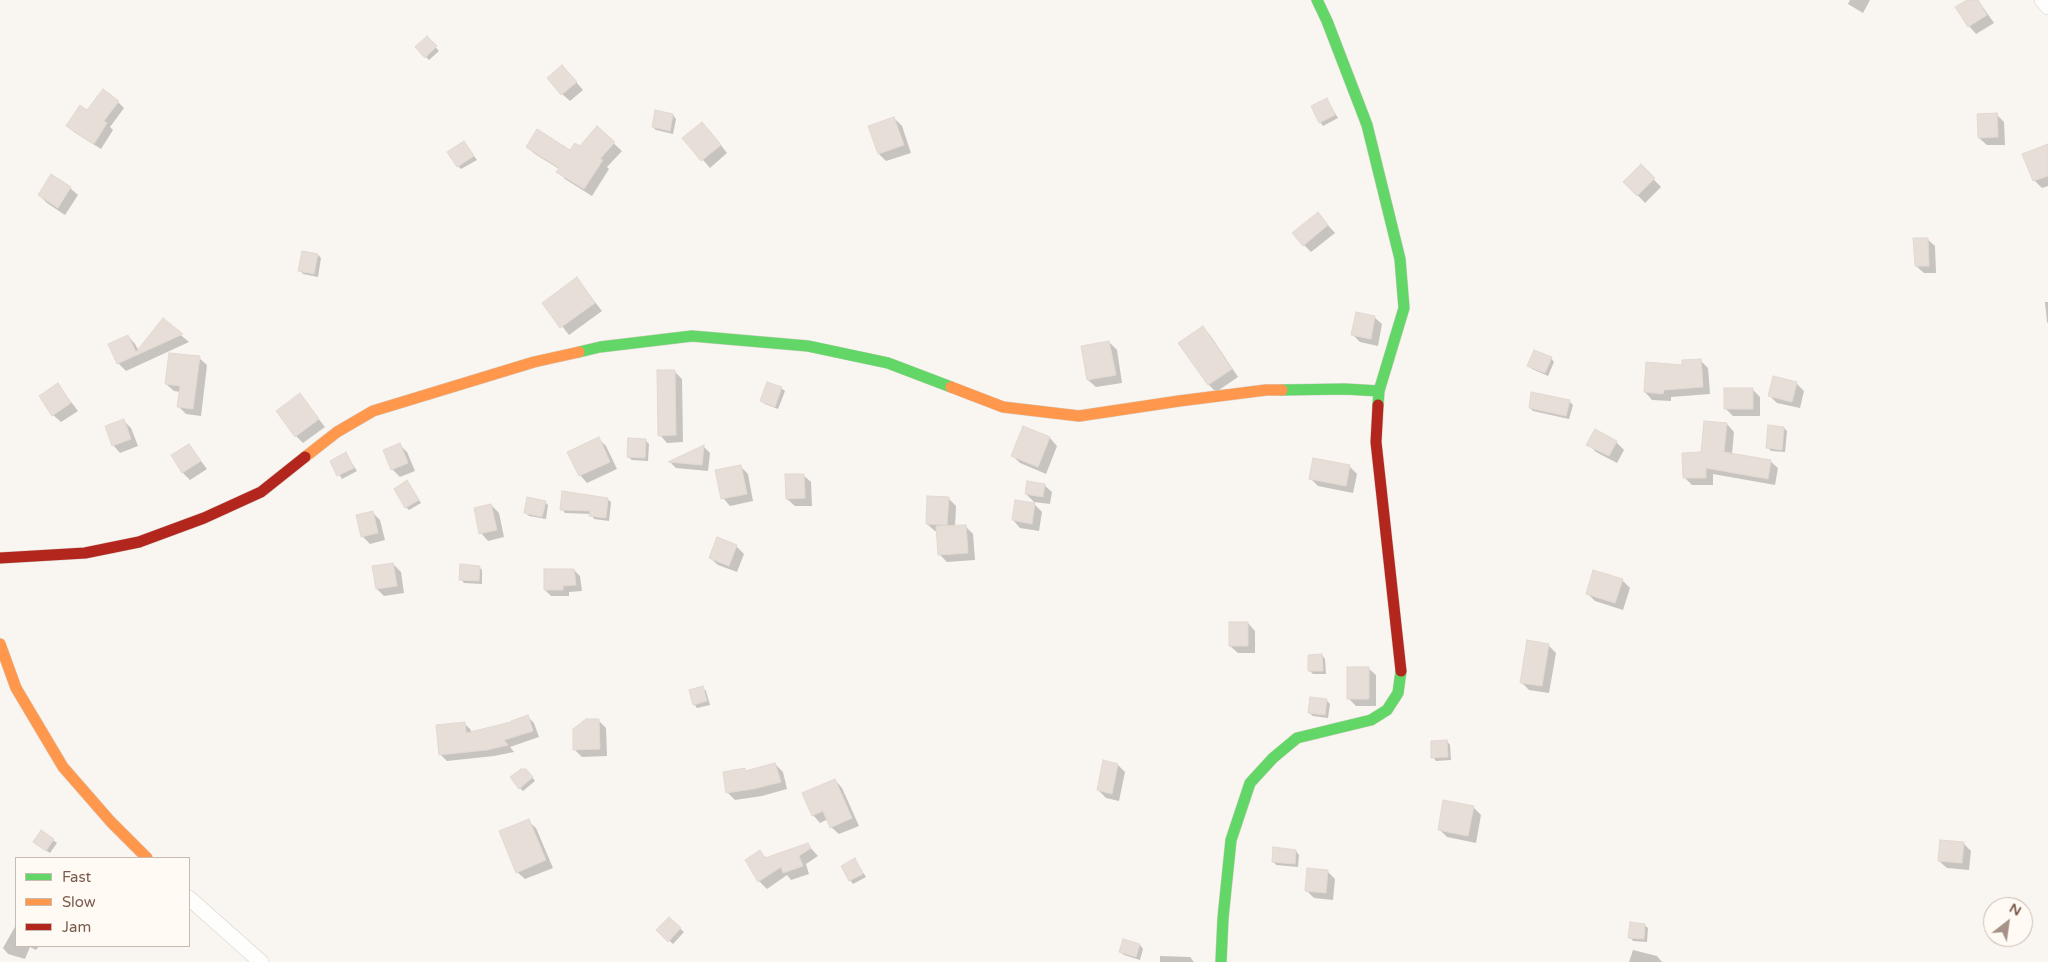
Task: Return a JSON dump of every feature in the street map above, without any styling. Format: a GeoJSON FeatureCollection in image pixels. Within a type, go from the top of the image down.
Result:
{"type":"FeatureCollection","features":[{"type":"Feature","properties":{"kind":"street"},"geometry":{"type":"LineString","coordinates":[[1221,962],[1223,918],[1231,840],[1250,783],[1273,758],[1297,738],[1371,720],[1387,710],[1398,693],[1401,672],[1376,442],[1379,391],[1404,308],[1400,258],[1367,125],[1327,20],[1317,0]]}},
{"type":"Feature","properties":{"kind":"street"},"geometry":{"type":"LineString","coordinates":[[2042,0],[2048,7]]}},
{"type":"Feature","properties":{"kind":"street"},"geometry":{"type":"LineString","coordinates":[[0,558],[85,553],[140,542],[204,518],[261,492],[337,432],[373,411],[534,362],[600,347],[692,336],[808,346],[888,363],[1003,407],[1079,416],[1266,390],[1345,389],[1379,391]]}},
{"type":"Feature","properties":{"kind":"street"},"geometry":{"type":"LineString","coordinates":[[0,644],[16,688],[63,767],[111,822],[146,857]]}},
{"type":"Feature","properties":{"kind":"street"},"geometry":{"type":"LineString","coordinates":[[190,899],[261,962]]}},
{"type":"Feature","properties":{"kind":"building"},"geometry":{"type":"Polygon","coordinates":[[[1967,0],[1978,0],[1987,15],[1968,27],[1955,7],[1967,0]]]}},
{"type":"Feature","properties":{"kind":"building"},"geometry":{"type":"Polygon","coordinates":[[[427,36],[437,46],[425,58],[415,47],[427,36]]]}},
{"type":"Feature","properties":{"kind":"building"},"geometry":{"type":"Polygon","coordinates":[[[562,65],[577,82],[561,95],[547,78],[562,65]]]}},
{"type":"Feature","properties":{"kind":"building"},"geometry":{"type":"Polygon","coordinates":[[[103,89],[119,101],[104,121],[107,123],[94,144],[66,126],[80,105],[87,110],[103,89]]]}},
{"type":"Feature","properties":{"kind":"building"},"geometry":{"type":"Polygon","coordinates":[[[1327,98],[1335,115],[1319,123],[1311,106],[1327,98]]]}},
{"type":"Feature","properties":{"kind":"building"},"geometry":{"type":"Polygon","coordinates":[[[655,110],[673,114],[670,131],[652,127],[655,110]]]}},
{"type":"Feature","properties":{"kind":"building"},"geometry":{"type":"Polygon","coordinates":[[[1997,113],[1998,137],[1978,138],[1977,114],[1997,113]]]}},
{"type":"Feature","properties":{"kind":"building"},"geometry":{"type":"Polygon","coordinates":[[[894,117],[904,145],[878,154],[868,126],[894,117]]]}},
{"type":"Feature","properties":{"kind":"building"},"geometry":{"type":"Polygon","coordinates":[[[702,122],[721,145],[701,161],[682,138],[702,122]]]}},
{"type":"Feature","properties":{"kind":"building"},"geometry":{"type":"Polygon","coordinates":[[[597,126],[615,142],[600,159],[603,160],[584,189],[556,172],[559,168],[526,147],[537,129],[570,150],[575,143],[580,146],[597,126]]]}},
{"type":"Feature","properties":{"kind":"building"},"geometry":{"type":"Polygon","coordinates":[[[464,141],[474,156],[457,167],[447,152],[464,141]]]}},
{"type":"Feature","properties":{"kind":"building"},"geometry":{"type":"Polygon","coordinates":[[[2048,144],[2048,176],[2033,181],[2022,154],[2048,144]]]}},
{"type":"Feature","properties":{"kind":"building"},"geometry":{"type":"Polygon","coordinates":[[[1641,164],[1655,178],[1637,196],[1623,182],[1641,164]]]}},
{"type":"Feature","properties":{"kind":"building"},"geometry":{"type":"Polygon","coordinates":[[[51,174],[71,187],[58,208],[38,195],[51,174]]]}},
{"type":"Feature","properties":{"kind":"building"},"geometry":{"type":"Polygon","coordinates":[[[1318,212],[1328,225],[1303,246],[1292,233],[1318,212]]]}},
{"type":"Feature","properties":{"kind":"building"},"geometry":{"type":"Polygon","coordinates":[[[1913,238],[1928,238],[1929,266],[1915,266],[1913,238]]]}},
{"type":"Feature","properties":{"kind":"building"},"geometry":{"type":"Polygon","coordinates":[[[302,251],[318,254],[314,274],[298,271],[302,251]]]}},
{"type":"Feature","properties":{"kind":"building"},"geometry":{"type":"Polygon","coordinates":[[[577,277],[595,303],[560,328],[542,303],[577,277]]]}},
{"type":"Feature","properties":{"kind":"building"},"geometry":{"type":"Polygon","coordinates":[[[1356,312],[1375,316],[1371,339],[1351,335],[1356,312]]]}},
{"type":"Feature","properties":{"kind":"building"},"geometry":{"type":"Polygon","coordinates":[[[163,318],[183,334],[117,364],[108,344],[128,335],[136,352],[163,318]]]}},
{"type":"Feature","properties":{"kind":"building"},"geometry":{"type":"Polygon","coordinates":[[[1203,326],[1232,369],[1208,385],[1178,343],[1203,326]]]}},
{"type":"Feature","properties":{"kind":"building"},"geometry":{"type":"Polygon","coordinates":[[[1109,341],[1116,375],[1087,380],[1081,346],[1109,341]]]}},
{"type":"Feature","properties":{"kind":"building"},"geometry":{"type":"Polygon","coordinates":[[[1534,350],[1552,357],[1545,373],[1527,366],[1534,350]]]}},
{"type":"Feature","properties":{"kind":"building"},"geometry":{"type":"Polygon","coordinates":[[[169,353],[200,356],[193,409],[177,407],[180,386],[165,384],[169,353]]]}},
{"type":"Feature","properties":{"kind":"building"},"geometry":{"type":"Polygon","coordinates":[[[1701,359],[1703,387],[1664,390],[1663,394],[1644,392],[1646,362],[1682,365],[1682,360],[1701,359]]]}},
{"type":"Feature","properties":{"kind":"building"},"geometry":{"type":"Polygon","coordinates":[[[657,370],[675,370],[676,435],[658,436],[657,370]]]}},
{"type":"Feature","properties":{"kind":"building"},"geometry":{"type":"Polygon","coordinates":[[[1773,376],[1797,382],[1792,402],[1768,396],[1773,376]]]}},
{"type":"Feature","properties":{"kind":"building"},"geometry":{"type":"Polygon","coordinates":[[[767,382],[782,387],[775,407],[760,401],[767,382]]]}},
{"type":"Feature","properties":{"kind":"building"},"geometry":{"type":"Polygon","coordinates":[[[58,383],[71,403],[52,416],[39,396],[58,383]]]}},
{"type":"Feature","properties":{"kind":"building"},"geometry":{"type":"Polygon","coordinates":[[[1724,388],[1753,388],[1753,409],[1724,409],[1724,388]]]}},
{"type":"Feature","properties":{"kind":"building"},"geometry":{"type":"Polygon","coordinates":[[[1531,392],[1570,400],[1566,416],[1529,408],[1531,392]]]}},
{"type":"Feature","properties":{"kind":"building"},"geometry":{"type":"Polygon","coordinates":[[[300,393],[319,419],[295,437],[276,411],[300,393]]]}},
{"type":"Feature","properties":{"kind":"building"},"geometry":{"type":"Polygon","coordinates":[[[124,419],[131,439],[112,446],[105,426],[124,419]]]}},
{"type":"Feature","properties":{"kind":"building"},"geometry":{"type":"Polygon","coordinates":[[[1704,421],[1727,423],[1724,452],[1771,460],[1768,479],[1706,468],[1706,478],[1683,478],[1682,453],[1701,452],[1704,421]]]}},
{"type":"Feature","properties":{"kind":"building"},"geometry":{"type":"Polygon","coordinates":[[[1768,425],[1784,427],[1782,450],[1766,448],[1768,425]]]}},
{"type":"Feature","properties":{"kind":"building"},"geometry":{"type":"Polygon","coordinates":[[[1023,426],[1050,437],[1038,467],[1011,456],[1023,426]]]}},
{"type":"Feature","properties":{"kind":"building"},"geometry":{"type":"Polygon","coordinates":[[[1595,429],[1617,441],[1609,456],[1586,445],[1595,429]]]}},
{"type":"Feature","properties":{"kind":"building"},"geometry":{"type":"Polygon","coordinates":[[[599,437],[610,462],[579,476],[567,452],[599,437]]]}},
{"type":"Feature","properties":{"kind":"building"},"geometry":{"type":"Polygon","coordinates":[[[628,438],[646,439],[645,458],[627,457],[628,438]]]}},
{"type":"Feature","properties":{"kind":"building"},"geometry":{"type":"Polygon","coordinates":[[[400,443],[408,463],[391,470],[383,450],[400,443]]]}},
{"type":"Feature","properties":{"kind":"building"},"geometry":{"type":"Polygon","coordinates":[[[189,444],[201,461],[182,473],[171,455],[189,444]]]}},
{"type":"Feature","properties":{"kind":"building"},"geometry":{"type":"Polygon","coordinates":[[[704,445],[702,465],[668,462],[704,445]]]}},
{"type":"Feature","properties":{"kind":"building"},"geometry":{"type":"Polygon","coordinates":[[[346,452],[354,468],[337,476],[330,461],[346,452]]]}},
{"type":"Feature","properties":{"kind":"building"},"geometry":{"type":"Polygon","coordinates":[[[1313,458],[1350,465],[1346,486],[1309,479],[1313,458]]]}},
{"type":"Feature","properties":{"kind":"building"},"geometry":{"type":"Polygon","coordinates":[[[741,465],[747,494],[721,499],[715,470],[741,465]]]}},
{"type":"Feature","properties":{"kind":"building"},"geometry":{"type":"Polygon","coordinates":[[[785,474],[804,474],[805,498],[786,499],[785,474]]]}},
{"type":"Feature","properties":{"kind":"building"},"geometry":{"type":"Polygon","coordinates":[[[407,480],[419,500],[405,508],[394,489],[407,480]]]}},
{"type":"Feature","properties":{"kind":"building"},"geometry":{"type":"Polygon","coordinates":[[[1027,481],[1045,484],[1043,497],[1025,494],[1027,481]]]}},
{"type":"Feature","properties":{"kind":"building"},"geometry":{"type":"Polygon","coordinates":[[[562,491],[608,498],[606,518],[589,516],[590,511],[560,510],[562,491]]]}},
{"type":"Feature","properties":{"kind":"building"},"geometry":{"type":"Polygon","coordinates":[[[927,496],[949,497],[947,525],[926,524],[927,496]]]}},
{"type":"Feature","properties":{"kind":"building"},"geometry":{"type":"Polygon","coordinates":[[[527,497],[546,501],[542,517],[524,513],[527,497]]]}},
{"type":"Feature","properties":{"kind":"building"},"geometry":{"type":"Polygon","coordinates":[[[1015,500],[1035,503],[1032,524],[1012,520],[1015,500]]]}},
{"type":"Feature","properties":{"kind":"building"},"geometry":{"type":"Polygon","coordinates":[[[491,504],[497,530],[479,534],[474,508],[491,504]]]}},
{"type":"Feature","properties":{"kind":"building"},"geometry":{"type":"Polygon","coordinates":[[[373,511],[378,533],[361,537],[356,515],[373,511]]]}},
{"type":"Feature","properties":{"kind":"building"},"geometry":{"type":"Polygon","coordinates":[[[966,525],[968,553],[938,555],[936,526],[966,525]]]}},
{"type":"Feature","properties":{"kind":"building"},"geometry":{"type":"Polygon","coordinates":[[[717,537],[737,545],[729,566],[709,558],[717,537]]]}},
{"type":"Feature","properties":{"kind":"building"},"geometry":{"type":"Polygon","coordinates":[[[393,563],[397,586],[376,589],[372,566],[393,563]]]}},
{"type":"Feature","properties":{"kind":"building"},"geometry":{"type":"Polygon","coordinates":[[[460,564],[480,566],[479,581],[459,580],[460,564]]]}},
{"type":"Feature","properties":{"kind":"building"},"geometry":{"type":"Polygon","coordinates":[[[544,569],[574,569],[576,585],[563,586],[563,590],[544,590],[544,569]]]}},
{"type":"Feature","properties":{"kind":"building"},"geometry":{"type":"Polygon","coordinates":[[[1593,570],[1623,579],[1615,603],[1586,594],[1593,570]]]}},
{"type":"Feature","properties":{"kind":"building"},"geometry":{"type":"Polygon","coordinates":[[[1229,622],[1248,622],[1248,646],[1229,646],[1229,622]]]}},
{"type":"Feature","properties":{"kind":"building"},"geometry":{"type":"Polygon","coordinates":[[[1527,640],[1549,644],[1542,686],[1520,683],[1527,640]]]}},
{"type":"Feature","properties":{"kind":"building"},"geometry":{"type":"Polygon","coordinates":[[[1322,654],[1323,671],[1308,671],[1308,655],[1322,654]]]}},
{"type":"Feature","properties":{"kind":"building"},"geometry":{"type":"Polygon","coordinates":[[[1347,667],[1369,667],[1369,699],[1347,699],[1347,667]]]}},
{"type":"Feature","properties":{"kind":"building"},"geometry":{"type":"Polygon","coordinates":[[[703,686],[707,701],[693,705],[689,690],[703,686]]]}},
{"type":"Feature","properties":{"kind":"building"},"geometry":{"type":"Polygon","coordinates":[[[1310,697],[1327,699],[1325,715],[1308,713],[1310,697]]]}},
{"type":"Feature","properties":{"kind":"building"},"geometry":{"type":"Polygon","coordinates":[[[528,715],[533,731],[504,740],[508,745],[487,750],[439,755],[436,725],[465,722],[466,733],[511,722],[528,715]]]}},
{"type":"Feature","properties":{"kind":"building"},"geometry":{"type":"Polygon","coordinates":[[[586,719],[599,719],[600,749],[573,750],[573,729],[586,719]]]}},
{"type":"Feature","properties":{"kind":"building"},"geometry":{"type":"Polygon","coordinates":[[[1447,740],[1448,757],[1431,758],[1431,741],[1447,740]]]}},
{"type":"Feature","properties":{"kind":"building"},"geometry":{"type":"Polygon","coordinates":[[[1103,760],[1118,764],[1112,794],[1097,790],[1103,760]]]}},
{"type":"Feature","properties":{"kind":"building"},"geometry":{"type":"Polygon","coordinates":[[[775,763],[781,782],[726,793],[723,772],[745,768],[745,771],[775,763]]]}},
{"type":"Feature","properties":{"kind":"building"},"geometry":{"type":"Polygon","coordinates":[[[521,769],[526,769],[533,777],[519,789],[510,777],[521,769]]]}},
{"type":"Feature","properties":{"kind":"building"},"geometry":{"type":"Polygon","coordinates":[[[835,779],[852,818],[830,828],[823,811],[812,816],[802,793],[835,779]]]}},
{"type":"Feature","properties":{"kind":"building"},"geometry":{"type":"Polygon","coordinates":[[[1443,800],[1474,806],[1468,836],[1438,830],[1443,800]]]}},
{"type":"Feature","properties":{"kind":"building"},"geometry":{"type":"Polygon","coordinates":[[[529,819],[546,860],[516,873],[499,831],[529,819]]]}},
{"type":"Feature","properties":{"kind":"building"},"geometry":{"type":"Polygon","coordinates":[[[41,830],[54,839],[46,851],[33,842],[41,830]]]}},
{"type":"Feature","properties":{"kind":"building"},"geometry":{"type":"Polygon","coordinates":[[[1940,840],[1964,842],[1962,863],[1938,861],[1940,840]]]}},
{"type":"Feature","properties":{"kind":"building"},"geometry":{"type":"Polygon","coordinates":[[[808,843],[811,848],[799,856],[803,866],[783,873],[781,867],[758,882],[745,860],[760,850],[765,858],[808,843]]]}},
{"type":"Feature","properties":{"kind":"building"},"geometry":{"type":"Polygon","coordinates":[[[1273,847],[1296,850],[1295,864],[1272,862],[1273,847]]]}},
{"type":"Feature","properties":{"kind":"building"},"geometry":{"type":"Polygon","coordinates":[[[855,858],[863,874],[849,881],[841,866],[855,858]]]}},
{"type":"Feature","properties":{"kind":"building"},"geometry":{"type":"Polygon","coordinates":[[[1307,868],[1328,870],[1326,893],[1305,891],[1307,868]]]}},
{"type":"Feature","properties":{"kind":"building"},"geometry":{"type":"Polygon","coordinates":[[[669,917],[681,928],[668,942],[656,930],[669,917]]]}},
{"type":"Feature","properties":{"kind":"building"},"geometry":{"type":"Polygon","coordinates":[[[1630,922],[1645,924],[1644,939],[1628,938],[1630,922]]]}},
{"type":"Feature","properties":{"kind":"building"},"geometry":{"type":"Polygon","coordinates":[[[1123,939],[1140,944],[1136,957],[1119,952],[1123,939]]]}},
{"type":"Feature","properties":{"kind":"traffic: fast"},"geometry":{"type":"LineString","coordinates":[[1317,0],[1367,125],[1400,259],[1404,308],[1379,391],[1378,405]]}},
{"type":"Feature","properties":{"kind":"traffic: fast"},"geometry":{"type":"LineString","coordinates":[[579,352],[600,347],[692,336],[808,346],[888,363],[951,387]]}},
{"type":"Feature","properties":{"kind":"traffic: fast"},"geometry":{"type":"LineString","coordinates":[[1282,390],[1345,389],[1379,391]]}},
{"type":"Feature","properties":{"kind":"traffic: fast"},"geometry":{"type":"LineString","coordinates":[[1221,962],[1223,918],[1231,840],[1250,783],[1273,758],[1297,738],[1371,720],[1387,710],[1398,693],[1401,671]]}},
{"type":"Feature","properties":{"kind":"traffic: slow"},"geometry":{"type":"LineString","coordinates":[[305,457],[337,432],[373,411],[534,362],[579,352]]}},
{"type":"Feature","properties":{"kind":"traffic: slow"},"geometry":{"type":"LineString","coordinates":[[951,387],[1003,407],[1079,416],[1179,401],[1266,390],[1282,390]]}},
{"type":"Feature","properties":{"kind":"traffic: slow"},"geometry":{"type":"LineString","coordinates":[[0,644],[16,688],[63,767],[111,822],[146,857]]}},
{"type":"Feature","properties":{"kind":"traffic: jam"},"geometry":{"type":"LineString","coordinates":[[1378,405],[1376,442],[1401,671]]}},
{"type":"Feature","properties":{"kind":"traffic: jam"},"geometry":{"type":"LineString","coordinates":[[0,558],[85,553],[139,542],[204,518],[261,492],[305,457]]}}]}
